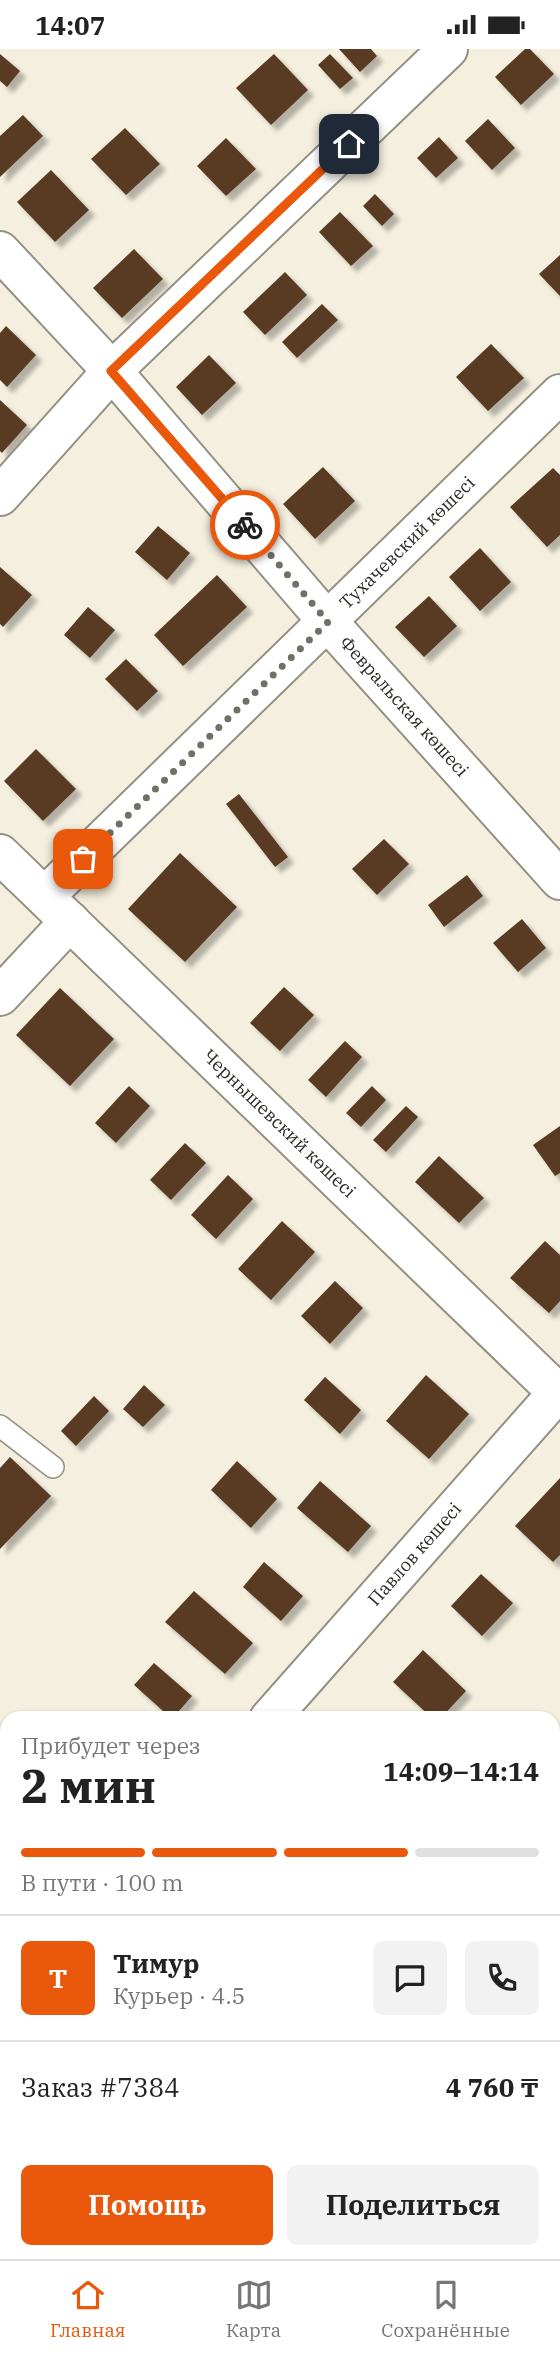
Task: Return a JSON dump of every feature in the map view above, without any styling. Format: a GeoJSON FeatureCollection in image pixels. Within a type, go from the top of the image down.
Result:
{"type":"FeatureCollection","features":[{"type":"Feature","properties":{"kind":"street"},"geometry":{"type":"LineString","coordinates":[[0,496],[111,371],[448,49]]}},
{"type":"Feature","properties":{"kind":"street","name":"Февральская көшесі"},"geometry":{"type":"LineString","coordinates":[[0,251],[111,371],[328,622],[560,880]]}},
{"type":"Feature","properties":{"kind":"street","name":"Тухачевский көшесі"},"geometry":{"type":"LineString","coordinates":[[0,996],[58,909],[328,622],[560,394]]}},
{"type":"Feature","properties":{"kind":"street","name":"Чернышевский көшесі"},"geometry":{"type":"LineString","coordinates":[[0,854],[559,1392]]}},
{"type":"Feature","properties":{"kind":"street","name":"Павлов көшесі"},"geometry":{"type":"LineString","coordinates":[[276,1711],[559,1392]]}},
{"type":"Feature","properties":{"kind":"lane"},"geometry":{"type":"LineString","coordinates":[[0,1426],[53,1467]]}},
{"type":"Feature","properties":{"kind":"building"},"geometry":{"type":"Polygon","coordinates":[[[339,49],[371,49],[377,56],[360,72],[339,49]]]}},
{"type":"Feature","properties":{"kind":"building"},"geometry":{"type":"Polygon","coordinates":[[[525,49],[530,49],[554,74],[521,105],[495,77],[525,49]]]}},
{"type":"Feature","properties":{"kind":"building"},"geometry":{"type":"Polygon","coordinates":[[[0,54],[20,71],[7,87],[0,81],[0,54]]]}},
{"type":"Feature","properties":{"kind":"building"},"geometry":{"type":"Polygon","coordinates":[[[274,54],[308,90],[271,125],[236,88],[274,54]]]}},
{"type":"Feature","properties":{"kind":"building"},"geometry":{"type":"Polygon","coordinates":[[[330,54],[353,78],[340,89],[318,65],[330,54]]]}},
{"type":"Feature","properties":{"kind":"building"},"geometry":{"type":"Polygon","coordinates":[[[23,115],[43,136],[0,177],[0,136],[23,115]]]}},
{"type":"Feature","properties":{"kind":"building"},"geometry":{"type":"Polygon","coordinates":[[[488,119],[515,148],[492,170],[465,141],[488,119]]]}},
{"type":"Feature","properties":{"kind":"building"},"geometry":{"type":"Polygon","coordinates":[[[125,128],[160,164],[126,195],[91,159],[125,128]]]}},
{"type":"Feature","properties":{"kind":"building"},"geometry":{"type":"Polygon","coordinates":[[[439,137],[458,158],[436,178],[417,158],[439,137]]]}},
{"type":"Feature","properties":{"kind":"building"},"geometry":{"type":"Polygon","coordinates":[[[226,138],[256,169],[226,196],[197,166],[226,138]]]}},
{"type":"Feature","properties":{"kind":"building"},"geometry":{"type":"Polygon","coordinates":[[[51,170],[89,210],[55,242],[17,202],[51,170]]]}},
{"type":"Feature","properties":{"kind":"building"},"geometry":{"type":"Polygon","coordinates":[[[375,194],[394,214],[382,226],[363,206],[375,194]]]}},
{"type":"Feature","properties":{"kind":"building"},"geometry":{"type":"Polygon","coordinates":[[[340,212],[373,246],[351,266],[319,232],[340,212]]]}},
{"type":"Feature","properties":{"kind":"building"},"geometry":{"type":"Polygon","coordinates":[[[134,249],[163,279],[122,318],[93,288],[134,249]]]}},
{"type":"Feature","properties":{"kind":"building"},"geometry":{"type":"Polygon","coordinates":[[[560,255],[560,296],[539,274],[560,255]]]}},
{"type":"Feature","properties":{"kind":"building"},"geometry":{"type":"Polygon","coordinates":[[[285,272],[307,295],[265,335],[243,312],[285,272]]]}},
{"type":"Feature","properties":{"kind":"building"},"geometry":{"type":"Polygon","coordinates":[[[322,304],[338,320],[297,358],[282,342],[322,304]]]}},
{"type":"Feature","properties":{"kind":"building"},"geometry":{"type":"Polygon","coordinates":[[[6,326],[36,355],[7,387],[0,380],[0,333],[6,326]]]}},
{"type":"Feature","properties":{"kind":"building"},"geometry":{"type":"Polygon","coordinates":[[[491,344],[524,378],[488,411],[456,377],[491,344]]]}},
{"type":"Feature","properties":{"kind":"building"},"geometry":{"type":"Polygon","coordinates":[[[209,355],[236,383],[202,415],[176,387],[209,355]]]}},
{"type":"Feature","properties":{"kind":"building"},"geometry":{"type":"Polygon","coordinates":[[[0,400],[27,425],[2,453],[0,451],[0,400]]]}},
{"type":"Feature","properties":{"kind":"building"},"geometry":{"type":"Polygon","coordinates":[[[323,467],[355,501],[315,539],[283,504],[323,467]]]}},
{"type":"Feature","properties":{"kind":"building"},"geometry":{"type":"Polygon","coordinates":[[[553,468],[560,475],[560,535],[547,547],[510,507],[553,468]]]}},
{"type":"Feature","properties":{"kind":"building"},"geometry":{"type":"Polygon","coordinates":[[[158,526],[190,553],[167,580],[135,552],[158,526]]]}},
{"type":"Feature","properties":{"kind":"building"},"geometry":{"type":"Polygon","coordinates":[[[480,548],[511,582],[480,611],[449,577],[480,548]]]}},
{"type":"Feature","properties":{"kind":"building"},"geometry":{"type":"Polygon","coordinates":[[[0,567],[32,595],[3,627],[0,624],[0,567]]]}},
{"type":"Feature","properties":{"kind":"building"},"geometry":{"type":"Polygon","coordinates":[[[217,575],[247,607],[183,666],[154,635],[217,575]]]}},
{"type":"Feature","properties":{"kind":"building"},"geometry":{"type":"Polygon","coordinates":[[[429,596],[457,626],[424,657],[395,627],[429,596]]]}},
{"type":"Feature","properties":{"kind":"building"},"geometry":{"type":"Polygon","coordinates":[[[88,607],[115,630],[90,658],[64,635],[88,607]]]}},
{"type":"Feature","properties":{"kind":"building"},"geometry":{"type":"Polygon","coordinates":[[[126,659],[158,691],[137,711],[105,679],[126,659]]]}},
{"type":"Feature","properties":{"kind":"building"},"geometry":{"type":"Polygon","coordinates":[[[36,749],[76,789],[43,821],[4,781],[36,749]]]}},
{"type":"Feature","properties":{"kind":"building"},"geometry":{"type":"Polygon","coordinates":[[[239,794],[288,857],[275,867],[226,804],[239,794]]]}},
{"type":"Feature","properties":{"kind":"building"},"geometry":{"type":"Polygon","coordinates":[[[384,839],[409,864],[377,895],[352,869],[384,839]]]}},
{"type":"Feature","properties":{"kind":"building"},"geometry":{"type":"Polygon","coordinates":[[[180,853],[237,907],[185,962],[128,909],[180,853]]]}},
{"type":"Feature","properties":{"kind":"building"},"geometry":{"type":"Polygon","coordinates":[[[467,875],[483,896],[444,927],[428,905],[467,875]]]}},
{"type":"Feature","properties":{"kind":"building"},"geometry":{"type":"Polygon","coordinates":[[[522,919],[546,948],[518,972],[493,943],[522,919]]]}},
{"type":"Feature","properties":{"kind":"building"},"geometry":{"type":"Polygon","coordinates":[[[284,987],[314,1015],[280,1051],[250,1023],[284,987]]]}},
{"type":"Feature","properties":{"kind":"building"},"geometry":{"type":"Polygon","coordinates":[[[60,988],[114,1039],[70,1086],[16,1035],[60,988]]]}},
{"type":"Feature","properties":{"kind":"building"},"geometry":{"type":"Polygon","coordinates":[[[345,1041],[362,1057],[326,1097],[308,1080],[345,1041]]]}},
{"type":"Feature","properties":{"kind":"building"},"geometry":{"type":"Polygon","coordinates":[[[129,1086],[150,1106],[116,1143],[95,1123],[129,1086]]]}},
{"type":"Feature","properties":{"kind":"building"},"geometry":{"type":"Polygon","coordinates":[[[372,1086],[386,1100],[361,1127],[346,1113],[372,1086]]]}},
{"type":"Feature","properties":{"kind":"building"},"geometry":{"type":"Polygon","coordinates":[[[406,1106],[418,1117],[386,1152],[373,1140],[406,1106]]]}},
{"type":"Feature","properties":{"kind":"building"},"geometry":{"type":"Polygon","coordinates":[[[560,1126],[560,1173],[555,1176],[533,1145],[560,1126]]]}},
{"type":"Feature","properties":{"kind":"building"},"geometry":{"type":"Polygon","coordinates":[[[185,1143],[206,1163],[171,1200],[150,1180],[185,1143]]]}},
{"type":"Feature","properties":{"kind":"building"},"geometry":{"type":"Polygon","coordinates":[[[439,1156],[484,1198],[459,1223],[415,1182],[439,1156]]]}},
{"type":"Feature","properties":{"kind":"building"},"geometry":{"type":"Polygon","coordinates":[[[228,1175],[253,1199],[216,1239],[191,1215],[228,1175]]]}},
{"type":"Feature","properties":{"kind":"building"},"geometry":{"type":"Polygon","coordinates":[[[282,1221],[315,1252],[271,1300],[238,1269],[282,1221]]]}},
{"type":"Feature","properties":{"kind":"building"},"geometry":{"type":"Polygon","coordinates":[[[545,1241],[560,1255],[560,1301],[549,1313],[510,1278],[545,1241]]]}},
{"type":"Feature","properties":{"kind":"building"},"geometry":{"type":"Polygon","coordinates":[[[335,1281],[363,1308],[330,1344],[301,1316],[335,1281]]]}},
{"type":"Feature","properties":{"kind":"building"},"geometry":{"type":"Polygon","coordinates":[[[426,1375],[469,1414],[429,1459],[386,1421],[426,1375]]]}},
{"type":"Feature","properties":{"kind":"building"},"geometry":{"type":"Polygon","coordinates":[[[325,1377],[361,1410],[340,1434],[304,1400],[325,1377]]]}},
{"type":"Feature","properties":{"kind":"building"},"geometry":{"type":"Polygon","coordinates":[[[144,1385],[165,1405],[143,1427],[123,1409],[144,1385]]]}},
{"type":"Feature","properties":{"kind":"building"},"geometry":{"type":"Polygon","coordinates":[[[94,1396],[109,1411],[76,1446],[61,1431],[94,1396]]]}},
{"type":"Feature","properties":{"kind":"building"},"geometry":{"type":"Polygon","coordinates":[[[10,1457],[51,1496],[0,1549],[0,1468],[10,1457]]]}},
{"type":"Feature","properties":{"kind":"building"},"geometry":{"type":"Polygon","coordinates":[[[237,1461],[277,1499],[251,1528],[211,1490],[237,1461]]]}},
{"type":"Feature","properties":{"kind":"building"},"geometry":{"type":"Polygon","coordinates":[[[560,1478],[560,1555],[553,1562],[515,1526],[560,1478]]]}},
{"type":"Feature","properties":{"kind":"building"},"geometry":{"type":"Polygon","coordinates":[[[320,1481],[371,1526],[348,1552],[297,1508],[320,1481]]]}},
{"type":"Feature","properties":{"kind":"building"},"geometry":{"type":"Polygon","coordinates":[[[264,1562],[303,1596],[281,1621],[243,1587],[264,1562]]]}},
{"type":"Feature","properties":{"kind":"building"},"geometry":{"type":"Polygon","coordinates":[[[481,1574],[513,1603],[482,1636],[451,1606],[481,1574]]]}},
{"type":"Feature","properties":{"kind":"building"},"geometry":{"type":"Polygon","coordinates":[[[194,1591],[253,1643],[225,1674],[165,1622],[194,1591]]]}},
{"type":"Feature","properties":{"kind":"building"},"geometry":{"type":"Polygon","coordinates":[[[423,1650],[466,1691],[447,1711],[424,1711],[393,1682],[423,1650]]]}},
{"type":"Feature","properties":{"kind":"building"},"geometry":{"type":"Polygon","coordinates":[[[154,1663],[192,1696],[179,1711],[163,1711],[134,1685],[154,1663]]]}},
{"type":"Feature","properties":{"kind":"way so far"},"geometry":{"type":"LineString","coordinates":[[83,859],[328,622],[245,525]]}},
{"type":"Feature","properties":{"kind":"route"},"geometry":{"type":"LineString","coordinates":[[245,525],[111,371],[349,144]]}}]}
